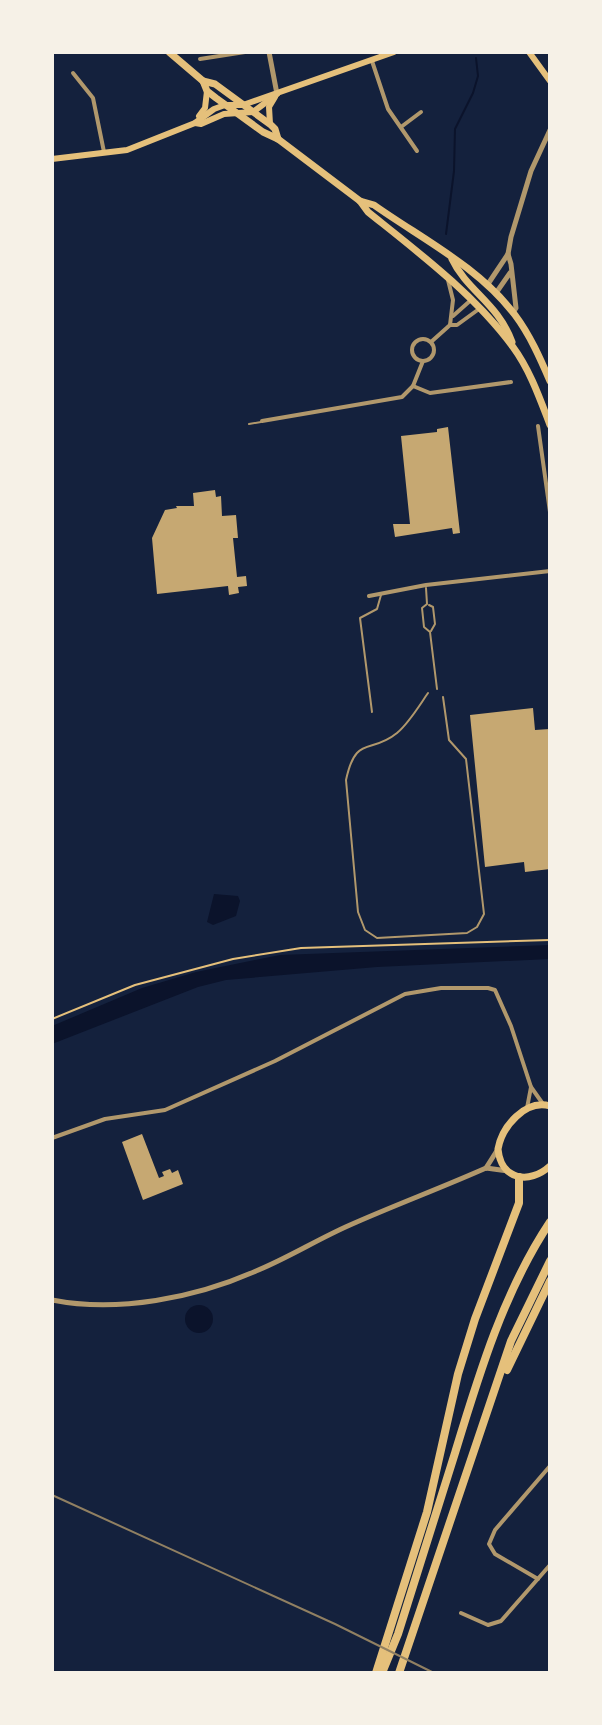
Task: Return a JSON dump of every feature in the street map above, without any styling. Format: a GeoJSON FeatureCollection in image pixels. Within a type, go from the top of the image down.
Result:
{"type":"FeatureCollection","features":[{"type":"Feature","properties":{"kind":"highway"},"geometry":{"type":"LineString","coordinates":[[394,1633],[427,1512],[458,1374],[491,1272],[519,1203],[519,1177]]}},
{"type":"Feature","properties":{"kind":"highway"},"geometry":{"type":"LineString","coordinates":[[376,1673],[382,1667],[394,1633],[494,1333],[522,1271],[550,1222]]}},
{"type":"Feature","properties":{"kind":"highway"},"geometry":{"type":"LineString","coordinates":[[400,1673],[511,1341],[550,1261]]}},
{"type":"Feature","properties":{"kind":"highway"},"geometry":{"type":"LineString","coordinates":[[485,1420],[529,1319],[550,1281]]}},
{"type":"Feature","properties":{"kind":"main road"},"geometry":{"type":"LineString","coordinates":[[169,52],[203,81],[215,84],[271,125]]}},
{"type":"Feature","properties":{"kind":"main road"},"geometry":{"type":"LineString","coordinates":[[52,159],[127,150],[195,123],[214,109],[225,105],[243,105],[394,52]]}},
{"type":"Feature","properties":{"kind":"main road"},"geometry":{"type":"LineString","coordinates":[[532,53],[550,81]]}},
{"type":"Feature","properties":{"kind":"main road"},"geometry":{"type":"LineString","coordinates":[[195,123],[205,108],[207,91],[203,81]]}},
{"type":"Feature","properties":{"kind":"main road"},"geometry":{"type":"LineString","coordinates":[[207,91],[263,132],[278,139],[360,201],[368,212],[471,300],[513,347],[527,370],[550,425]]}},
{"type":"Feature","properties":{"kind":"main road"},"geometry":{"type":"LineString","coordinates":[[195,123],[201,124],[224,114],[253,112],[277,94]]}},
{"type":"Feature","properties":{"kind":"main road"},"geometry":{"type":"LineString","coordinates":[[277,94],[269,107],[268,118],[278,139]]}},
{"type":"Feature","properties":{"kind":"main road"},"geometry":{"type":"LineString","coordinates":[[360,201],[374,205],[488,284],[531,340],[550,381]]}},
{"type":"Feature","properties":{"kind":"main road"},"geometry":{"type":"LineString","coordinates":[[451,257],[458,272],[505,324],[513,347]]}},
{"type":"Feature","properties":{"kind":"main road"},"geometry":{"type":"LineString","coordinates":[[471,300],[488,284]]}},
{"type":"Feature","properties":{"kind":"main road"},"geometry":{"type":"LineString","coordinates":[[479,309],[496,293]]}},
{"type":"Feature","properties":{"kind":"main road"},"geometry":{"type":"LineString","coordinates":[[548,1106],[527,1108],[504,1133],[498,1149],[501,1162],[519,1177],[534,1177],[550,1166]]}},
{"type":"Feature","properties":{"kind":"street"},"geometry":{"type":"LineString","coordinates":[[200,59],[245,52]]}},
{"type":"Feature","properties":{"kind":"street"},"geometry":{"type":"LineString","coordinates":[[269,52],[277,94]]}},
{"type":"Feature","properties":{"kind":"street"},"geometry":{"type":"LineString","coordinates":[[372,60],[388,109],[417,151]]}},
{"type":"Feature","properties":{"kind":"street"},"geometry":{"type":"LineString","coordinates":[[73,73],[93,98],[104,152]]}},
{"type":"Feature","properties":{"kind":"street"},"geometry":{"type":"LineString","coordinates":[[400,127],[421,112]]}},
{"type":"Feature","properties":{"kind":"street"},"geometry":{"type":"LineString","coordinates":[[488,284],[508,254],[526,185],[549,133]]}},
{"type":"Feature","properties":{"kind":"street"},"geometry":{"type":"LineString","coordinates":[[508,254],[516,308],[513,313]]}},
{"type":"Feature","properties":{"kind":"street"},"geometry":{"type":"LineString","coordinates":[[496,293],[511,273]]}},
{"type":"Feature","properties":{"kind":"street"},"geometry":{"type":"LineString","coordinates":[[448,280],[453,300],[450,321]]}},
{"type":"Feature","properties":{"kind":"street"},"geometry":{"type":"LineString","coordinates":[[431,342],[471,300]]}},
{"type":"Feature","properties":{"kind":"street"},"geometry":{"type":"LineString","coordinates":[[450,321],[457,325],[479,309]]}},
{"type":"Feature","properties":{"kind":"street"},"geometry":{"type":"LineString","coordinates":[[262,421],[402,397],[413,386],[423,361],[433,355],[431,342],[420,339],[413,344],[413,356],[423,361]]}},
{"type":"Feature","properties":{"kind":"street"},"geometry":{"type":"LineString","coordinates":[[413,386],[430,393],[511,382]]}},
{"type":"Feature","properties":{"kind":"street"},"geometry":{"type":"LineString","coordinates":[[538,426],[550,512]]}},
{"type":"Feature","properties":{"kind":"street"},"geometry":{"type":"LineString","coordinates":[[369,596],[426,585],[550,571]]}},
{"type":"Feature","properties":{"kind":"street"},"geometry":{"type":"LineString","coordinates":[[52,1138],[105,1119],[165,1110],[275,1061],[405,994],[429,989],[495,990],[511,1026],[531,1087],[548,1106]]}},
{"type":"Feature","properties":{"kind":"street"},"geometry":{"type":"LineString","coordinates":[[527,1108],[531,1087]]}},
{"type":"Feature","properties":{"kind":"street"},"geometry":{"type":"LineString","coordinates":[[486,1168],[498,1149]]}},
{"type":"Feature","properties":{"kind":"street"},"geometry":{"type":"LineString","coordinates":[[52,1300],[73,1304],[131,1303],[225,1283],[273,1264],[361,1220],[486,1168],[509,1171]]}},
{"type":"Feature","properties":{"kind":"street"},"geometry":{"type":"LineString","coordinates":[[538,1579],[495,1554],[489,1544],[495,1530],[550,1466]]}},
{"type":"Feature","properties":{"kind":"street"},"geometry":{"type":"LineString","coordinates":[[461,1613],[481,1624],[501,1621],[550,1565]]}},
{"type":"Feature","properties":{"kind":"lane"},"geometry":{"type":"LineString","coordinates":[[249,424],[262,421]]}},
{"type":"Feature","properties":{"kind":"lane"},"geometry":{"type":"LineString","coordinates":[[426,585],[427,604]]}},
{"type":"Feature","properties":{"kind":"lane"},"geometry":{"type":"LineString","coordinates":[[372,712],[360,618],[377,609],[381,594]]}},
{"type":"Feature","properties":{"kind":"lane"},"geometry":{"type":"LineString","coordinates":[[427,604],[433,607],[435,624],[430,632],[437,689]]}},
{"type":"Feature","properties":{"kind":"lane"},"geometry":{"type":"LineString","coordinates":[[427,604],[422,608],[424,627],[430,632]]}},
{"type":"Feature","properties":{"kind":"lane"},"geometry":{"type":"LineString","coordinates":[[428,693],[399,732],[358,749],[349,763],[347,811],[356,900],[365,930],[377,938],[467,933],[477,927],[484,914],[466,759],[449,740],[443,697]]}},
{"type":"Feature","properties":{"kind":"path"},"geometry":{"type":"LineString","coordinates":[[52,1019],[135,985],[260,954],[301,948],[550,940]]}},
{"type":"Feature","properties":{"kind":"water"},"geometry":{"type":"Polygon","coordinates":[[[214,894],[238,896],[240,901],[236,916],[213,925],[207,922],[214,894]]]}},
{"type":"Feature","properties":{"kind":"water"},"geometry":{"type":"Polygon","coordinates":[[[550,945],[550,959],[377,967],[226,980],[198,987],[52,1044],[52,1026],[142,988],[196,972],[280,955],[550,945]]]}},
{"type":"Feature","properties":{"kind":"water"},"geometry":{"type":"Polygon","coordinates":[[[199,1305],[209,1309],[213,1319],[209,1329],[199,1333],[189,1329],[185,1319],[189,1309],[199,1305]]]}},
{"type":"Feature","properties":{"kind":"building"},"geometry":{"type":"Polygon","coordinates":[[[448,427],[460,533],[453,534],[452,528],[395,537],[393,524],[410,524],[401,436],[437,432],[437,429],[448,427]]]}},
{"type":"Feature","properties":{"kind":"building"},"geometry":{"type":"Polygon","coordinates":[[[215,490],[216,497],[221,496],[222,516],[236,515],[238,538],[233,538],[237,577],[246,576],[247,586],[238,587],[239,593],[229,595],[228,586],[157,594],[152,538],[165,510],[176,506],[194,506],[193,493],[215,490]]]}},
{"type":"Feature","properties":{"kind":"building"},"geometry":{"type":"Polygon","coordinates":[[[533,708],[535,730],[550,729],[550,869],[525,872],[524,862],[485,867],[470,715],[533,708]]]}},
{"type":"Feature","properties":{"kind":"building"},"geometry":{"type":"Polygon","coordinates":[[[142,1134],[159,1178],[164,1176],[162,1172],[178,1170],[183,1184],[143,1200],[122,1142],[142,1134]]]}},
{"type":"Feature","properties":{"kind":"waterway"},"geometry":{"type":"LineString","coordinates":[[446,234],[454,171],[455,129],[473,93],[478,76],[476,58]]}},
{"type":"Feature","properties":{"kind":"railway"},"geometry":{"type":"LineString","coordinates":[[52,1495],[335,1624],[434,1673]]}}]}
